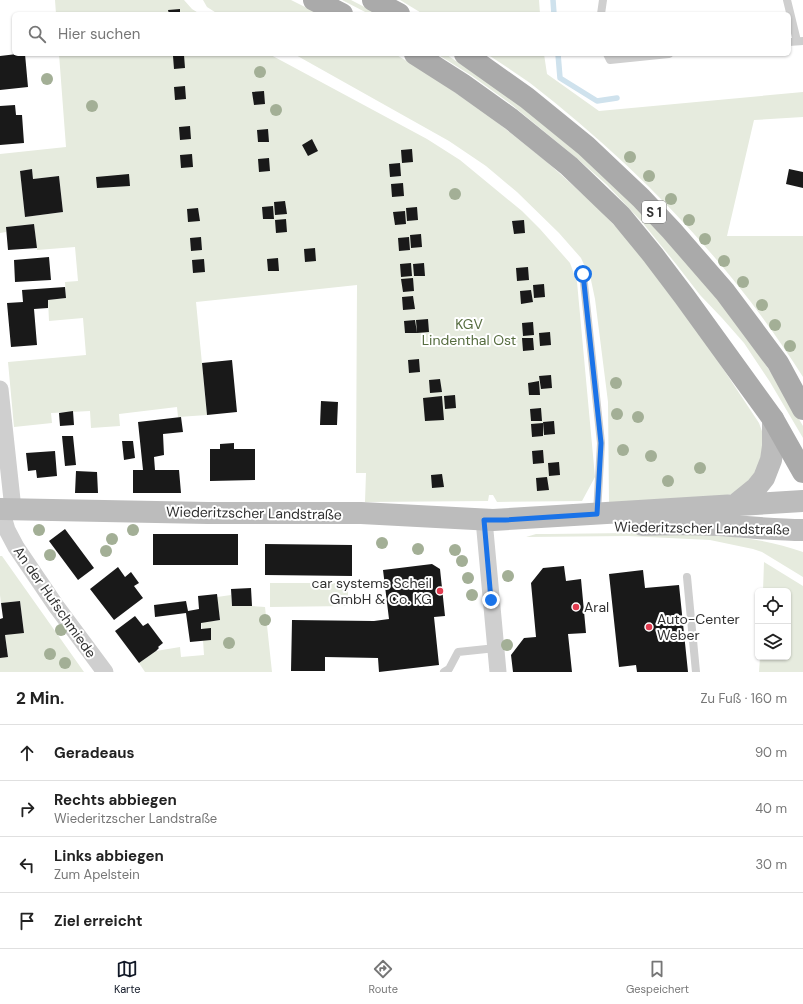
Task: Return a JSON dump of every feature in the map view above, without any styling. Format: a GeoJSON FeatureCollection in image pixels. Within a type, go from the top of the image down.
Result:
{"type":"FeatureCollection","features":[{"type":"Feature","properties":{"kind":"main road"},"geometry":{"type":"LineString","coordinates":[[314,0],[338,12]]}},
{"type":"Feature","properties":{"kind":"main road"},"geometry":{"type":"LineString","coordinates":[[373,0],[395,12]]}},
{"type":"Feature","properties":{"kind":"main road","name":"S 1"},"geometry":{"type":"LineString","coordinates":[[419,56],[511,119],[569,166],[621,216],[680,290],[773,419],[803,472]]}},
{"type":"Feature","properties":{"kind":"main road","name":"S 1"},"geometry":{"type":"LineString","coordinates":[[468,56],[527,98],[586,146],[672,231],[725,292],[778,363],[803,409]]}},
{"type":"Feature","properties":{"kind":"street","name":"An der Hufschmiede"},"geometry":{"type":"LineString","coordinates":[[0,389],[5,509],[4,520],[7,530],[16,547],[56,606],[105,672]]}},
{"type":"Feature","properties":{"kind":"street"},"geometry":{"type":"LineString","coordinates":[[735,505],[756,488],[764,478],[771,460],[773,446],[773,419]]}},
{"type":"Feature","properties":{"kind":"street","name":"Wiederitzscher Landstraße"},"geometry":{"type":"LineString","coordinates":[[5,509],[361,514],[505,520],[803,501]]}},
{"type":"Feature","properties":{"kind":"street"},"geometry":{"type":"LineString","coordinates":[[484,520],[498,672]]}},
{"type":"Feature","properties":{"kind":"street","name":"Wiederitzscher Landstraße"},"geometry":{"type":"LineString","coordinates":[[505,520],[551,526],[676,524],[719,525],[775,530],[803,530]]}},
{"type":"Feature","properties":{"kind":"lane"},"geometry":{"type":"LineString","coordinates":[[601,12],[603,0]]}},
{"type":"Feature","properties":{"kind":"lane"},"geometry":{"type":"LineString","coordinates":[[787,0],[790,12]]}},
{"type":"Feature","properties":{"kind":"lane"},"geometry":{"type":"LineString","coordinates":[[791,18],[796,41]]}},
{"type":"Feature","properties":{"kind":"lane"},"geometry":{"type":"LineString","coordinates":[[608,56],[610,60],[649,56]]}},
{"type":"Feature","properties":{"kind":"lane"},"geometry":{"type":"LineString","coordinates":[[583,274],[601,443],[597,514]]}},
{"type":"Feature","properties":{"kind":"lane"},"geometry":{"type":"LineString","coordinates":[[687,577],[696,672]]}},
{"type":"Feature","properties":{"kind":"lane"},"geometry":{"type":"LineString","coordinates":[[444,672],[449,669],[458,652],[496,648]]}},
{"type":"Feature","properties":{"kind":"green space"},"geometry":{"type":"Polygon","coordinates":[[[55,0],[184,0],[197,12],[56,12],[55,0]]]}},
{"type":"Feature","properties":{"kind":"green space"},"geometry":{"type":"Polygon","coordinates":[[[203,0],[291,0],[315,12],[215,12],[207,7],[203,0]]]}},
{"type":"Feature","properties":{"kind":"green space"},"geometry":{"type":"Polygon","coordinates":[[[342,0],[351,0],[374,12],[365,12],[342,0]]]}},
{"type":"Feature","properties":{"kind":"green space"},"geometry":{"type":"Polygon","coordinates":[[[400,0],[539,0],[540,12],[420,12],[400,0]]]}},
{"type":"Feature","properties":{"kind":"green space","name":"KGV Lindenthal Ost"},"geometry":{"type":"Polygon","coordinates":[[[59,56],[273,56],[427,139],[460,160],[522,211],[570,263],[577,282],[595,477],[582,501],[497,502],[493,495],[489,495],[488,501],[365,502],[366,473],[356,473],[357,285],[196,302],[207,415],[178,417],[177,407],[119,414],[120,426],[91,428],[90,411],[51,413],[52,423],[14,427],[8,362],[86,355],[83,318],[49,321],[48,300],[66,298],[65,282],[78,281],[75,247],[37,250],[34,224],[6,227],[6,232],[0,233],[0,154],[66,147],[59,56]],[[32,169],[20,171],[25,217],[63,212],[59,176],[33,179],[32,169]]]}},
{"type":"Feature","properties":{"kind":"green space"},"geometry":{"type":"Polygon","coordinates":[[[298,56],[398,56],[430,75],[492,118],[547,162],[597,207],[633,245],[712,352],[759,423],[763,434],[762,467],[736,493],[723,496],[609,503],[608,402],[595,299],[591,280],[581,258],[559,233],[517,192],[486,166],[449,141],[298,56]]]}},
{"type":"Feature","properties":{"kind":"green space"},"geometry":{"type":"Polygon","coordinates":[[[440,56],[449,56],[494,86],[537,118],[579,152],[639,210],[711,291],[746,336],[774,377],[803,426],[803,438],[770,382],[744,343],[700,295],[642,222],[607,185],[580,161],[512,105],[472,76],[440,56]]]}},
{"type":"Feature","properties":{"kind":"green space"},"geometry":{"type":"Polygon","coordinates":[[[490,56],[544,56],[547,74],[599,111],[803,92],[803,117],[754,120],[727,236],[803,236],[803,377],[775,335],[745,295],[680,218],[607,148],[530,83],[490,56]]]}},
{"type":"Feature","properties":{"kind":"green space"},"geometry":{"type":"Polygon","coordinates":[[[629,533],[717,535],[739,537],[782,545],[803,552],[803,577],[762,552],[710,540],[628,536],[526,537],[536,534],[629,533]]]}},
{"type":"Feature","properties":{"kind":"green space"},"geometry":{"type":"Polygon","coordinates":[[[0,556],[2,556],[84,672],[0,672],[0,658],[8,656],[5,635],[24,632],[20,601],[1,603],[0,556]]]}},
{"type":"Feature","properties":{"kind":"green space"},"geometry":{"type":"Polygon","coordinates":[[[764,562],[803,586],[803,672],[759,672],[760,660],[791,660],[791,588],[763,588],[764,562]]]}},
{"type":"Feature","properties":{"kind":"green space"},"geometry":{"type":"Polygon","coordinates":[[[270,583],[348,583],[348,606],[270,607],[270,583]]]}},
{"type":"Feature","properties":{"kind":"green space"},"geometry":{"type":"Polygon","coordinates":[[[231,595],[232,606],[265,607],[272,672],[145,672],[139,663],[156,651],[180,647],[181,657],[204,655],[203,640],[211,640],[211,629],[202,629],[201,622],[220,620],[217,597],[231,595]]]}},
{"type":"Feature","properties":{"kind":"building"},"geometry":{"type":"Polygon","coordinates":[[[180,9],[180,12],[168,12],[168,10],[180,9]]]}},
{"type":"Feature","properties":{"kind":"building"},"geometry":{"type":"Polygon","coordinates":[[[12,55],[12,56],[25,56],[28,87],[0,90],[0,56],[12,55]]]}},
{"type":"Feature","properties":{"kind":"building"},"geometry":{"type":"Polygon","coordinates":[[[173,56],[184,56],[185,68],[174,69],[173,56]]]}},
{"type":"Feature","properties":{"kind":"building"},"geometry":{"type":"Polygon","coordinates":[[[185,86],[186,99],[175,100],[174,87],[185,86]]]}},
{"type":"Feature","properties":{"kind":"building"},"geometry":{"type":"Polygon","coordinates":[[[264,91],[265,104],[254,105],[252,92],[264,91]]]}},
{"type":"Feature","properties":{"kind":"building"},"geometry":{"type":"Polygon","coordinates":[[[15,105],[16,115],[22,115],[24,143],[0,145],[0,106],[15,105]]]}},
{"type":"Feature","properties":{"kind":"building"},"geometry":{"type":"Polygon","coordinates":[[[190,126],[191,139],[180,140],[179,127],[190,126]]]}},
{"type":"Feature","properties":{"kind":"building"},"geometry":{"type":"Polygon","coordinates":[[[268,129],[269,142],[258,142],[257,130],[268,129]]]}},
{"type":"Feature","properties":{"kind":"building"},"geometry":{"type":"Polygon","coordinates":[[[312,139],[318,151],[308,156],[302,145],[312,139]]]}},
{"type":"Feature","properties":{"kind":"building"},"geometry":{"type":"Polygon","coordinates":[[[412,149],[413,162],[402,163],[401,150],[412,149]]]}},
{"type":"Feature","properties":{"kind":"building"},"geometry":{"type":"Polygon","coordinates":[[[192,154],[193,167],[181,168],[180,155],[192,154]]]}},
{"type":"Feature","properties":{"kind":"building"},"geometry":{"type":"Polygon","coordinates":[[[269,158],[270,171],[259,172],[258,159],[269,158]]]}},
{"type":"Feature","properties":{"kind":"building"},"geometry":{"type":"Polygon","coordinates":[[[400,163],[401,176],[390,177],[389,164],[400,163]]]}},
{"type":"Feature","properties":{"kind":"building"},"geometry":{"type":"Polygon","coordinates":[[[32,169],[33,179],[59,176],[63,212],[25,217],[20,171],[32,169]]]}},
{"type":"Feature","properties":{"kind":"building"},"geometry":{"type":"Polygon","coordinates":[[[789,169],[803,172],[803,188],[786,184],[789,169]]]}},
{"type":"Feature","properties":{"kind":"building"},"geometry":{"type":"Polygon","coordinates":[[[129,174],[130,186],[97,188],[96,177],[129,174]]]}},
{"type":"Feature","properties":{"kind":"building"},"geometry":{"type":"Polygon","coordinates":[[[403,183],[404,196],[392,197],[391,184],[403,183]]]}},
{"type":"Feature","properties":{"kind":"building"},"geometry":{"type":"Polygon","coordinates":[[[285,201],[287,214],[275,215],[274,202],[285,201]]]}},
{"type":"Feature","properties":{"kind":"building"},"geometry":{"type":"Polygon","coordinates":[[[273,206],[274,219],[263,219],[262,207],[273,206]]]}},
{"type":"Feature","properties":{"kind":"building"},"geometry":{"type":"Polygon","coordinates":[[[417,207],[418,220],[407,221],[406,208],[417,207]]]}},
{"type":"Feature","properties":{"kind":"building"},"geometry":{"type":"Polygon","coordinates":[[[198,208],[200,221],[188,222],[187,209],[198,208]]]}},
{"type":"Feature","properties":{"kind":"building"},"geometry":{"type":"Polygon","coordinates":[[[405,211],[406,224],[395,225],[393,212],[405,211]]]}},
{"type":"Feature","properties":{"kind":"building"},"geometry":{"type":"Polygon","coordinates":[[[286,219],[287,232],[276,233],[275,220],[286,219]]]}},
{"type":"Feature","properties":{"kind":"building"},"geometry":{"type":"Polygon","coordinates":[[[524,220],[525,233],[514,234],[512,221],[524,220]]]}},
{"type":"Feature","properties":{"kind":"building"},"geometry":{"type":"Polygon","coordinates":[[[34,224],[37,248],[8,250],[6,227],[34,224]]]}},
{"type":"Feature","properties":{"kind":"building"},"geometry":{"type":"Polygon","coordinates":[[[421,234],[422,247],[411,248],[410,235],[421,234]]]}},
{"type":"Feature","properties":{"kind":"building"},"geometry":{"type":"Polygon","coordinates":[[[201,237],[202,250],[191,251],[190,238],[201,237]]]}},
{"type":"Feature","properties":{"kind":"building"},"geometry":{"type":"Polygon","coordinates":[[[409,237],[410,250],[399,251],[398,238],[409,237]]]}},
{"type":"Feature","properties":{"kind":"building"},"geometry":{"type":"Polygon","coordinates":[[[315,248],[316,261],[305,262],[304,249],[315,248]]]}},
{"type":"Feature","properties":{"kind":"building"},"geometry":{"type":"Polygon","coordinates":[[[49,257],[51,280],[15,282],[14,260],[49,257]]]}},
{"type":"Feature","properties":{"kind":"building"},"geometry":{"type":"Polygon","coordinates":[[[278,258],[279,271],[268,271],[267,259],[278,258]]]}},
{"type":"Feature","properties":{"kind":"building"},"geometry":{"type":"Polygon","coordinates":[[[204,259],[205,272],[193,273],[192,260],[204,259]]]}},
{"type":"Feature","properties":{"kind":"building"},"geometry":{"type":"Polygon","coordinates":[[[411,263],[412,276],[401,277],[400,264],[411,263]]]}},
{"type":"Feature","properties":{"kind":"building"},"geometry":{"type":"Polygon","coordinates":[[[424,263],[425,276],[414,276],[413,264],[424,263]]]}},
{"type":"Feature","properties":{"kind":"building"},"geometry":{"type":"Polygon","coordinates":[[[528,267],[529,280],[517,281],[516,268],[528,267]]]}},
{"type":"Feature","properties":{"kind":"building"},"geometry":{"type":"Polygon","coordinates":[[[413,278],[414,291],[403,292],[401,279],[413,278]]]}},
{"type":"Feature","properties":{"kind":"building"},"geometry":{"type":"Polygon","coordinates":[[[544,284],[545,297],[534,298],[533,285],[544,284]]]}},
{"type":"Feature","properties":{"kind":"building"},"geometry":{"type":"Polygon","coordinates":[[[65,287],[66,298],[48,300],[48,308],[34,309],[37,345],[11,347],[7,303],[23,302],[22,290],[65,287]]]}},
{"type":"Feature","properties":{"kind":"building"},"geometry":{"type":"Polygon","coordinates":[[[531,290],[533,302],[521,304],[520,291],[531,290]]]}},
{"type":"Feature","properties":{"kind":"building"},"geometry":{"type":"Polygon","coordinates":[[[413,296],[415,309],[403,310],[402,297],[413,296]]]}},
{"type":"Feature","properties":{"kind":"building"},"geometry":{"type":"Polygon","coordinates":[[[428,319],[429,332],[417,333],[416,320],[428,319]]]}},
{"type":"Feature","properties":{"kind":"building"},"geometry":{"type":"Polygon","coordinates":[[[415,320],[417,333],[405,333],[404,321],[415,320]]]}},
{"type":"Feature","properties":{"kind":"building"},"geometry":{"type":"Polygon","coordinates":[[[533,322],[534,335],[523,336],[522,323],[533,322]]]}},
{"type":"Feature","properties":{"kind":"building"},"geometry":{"type":"Polygon","coordinates":[[[550,332],[551,345],[540,346],[539,333],[550,332]]]}},
{"type":"Feature","properties":{"kind":"building"},"geometry":{"type":"Polygon","coordinates":[[[522,338],[533,338],[534,350],[523,351],[522,338]]]}},
{"type":"Feature","properties":{"kind":"building"},"geometry":{"type":"Polygon","coordinates":[[[419,359],[420,372],[409,373],[408,360],[419,359]]]}},
{"type":"Feature","properties":{"kind":"building"},"geometry":{"type":"Polygon","coordinates":[[[232,360],[237,412],[207,415],[202,363],[232,360]]]}},
{"type":"Feature","properties":{"kind":"building"},"geometry":{"type":"Polygon","coordinates":[[[551,375],[552,388],[541,389],[539,376],[551,375]]]}},
{"type":"Feature","properties":{"kind":"building"},"geometry":{"type":"Polygon","coordinates":[[[440,379],[442,392],[430,393],[429,380],[440,379]]]}},
{"type":"Feature","properties":{"kind":"building"},"geometry":{"type":"Polygon","coordinates":[[[539,381],[540,395],[529,395],[528,383],[539,381]]]}},
{"type":"Feature","properties":{"kind":"building"},"geometry":{"type":"Polygon","coordinates":[[[455,395],[456,408],[445,409],[444,396],[455,395]]]}},
{"type":"Feature","properties":{"kind":"building"},"geometry":{"type":"Polygon","coordinates":[[[442,396],[444,420],[425,421],[423,398],[442,396]]]}},
{"type":"Feature","properties":{"kind":"building"},"geometry":{"type":"Polygon","coordinates":[[[321,401],[338,402],[337,425],[320,425],[321,401]]]}},
{"type":"Feature","properties":{"kind":"building"},"geometry":{"type":"Polygon","coordinates":[[[541,408],[542,421],[531,421],[530,409],[541,408]]]}},
{"type":"Feature","properties":{"kind":"building"},"geometry":{"type":"Polygon","coordinates":[[[73,411],[74,425],[60,426],[59,413],[73,411]]]}},
{"type":"Feature","properties":{"kind":"building"},"geometry":{"type":"Polygon","coordinates":[[[181,417],[183,432],[163,434],[164,455],[154,457],[155,470],[179,470],[181,493],[133,493],[133,470],[143,470],[138,422],[181,417]]]}},
{"type":"Feature","properties":{"kind":"building"},"geometry":{"type":"Polygon","coordinates":[[[554,421],[555,434],[544,435],[543,422],[554,421]]]}},
{"type":"Feature","properties":{"kind":"building"},"geometry":{"type":"Polygon","coordinates":[[[543,423],[543,436],[532,437],[531,424],[543,423]]]}},
{"type":"Feature","properties":{"kind":"building"},"geometry":{"type":"Polygon","coordinates":[[[62,436],[73,436],[76,465],[65,466],[62,436]]]}},
{"type":"Feature","properties":{"kind":"building"},"geometry":{"type":"Polygon","coordinates":[[[122,441],[133,441],[135,458],[124,460],[122,441]]]}},
{"type":"Feature","properties":{"kind":"building"},"geometry":{"type":"Polygon","coordinates":[[[234,443],[234,449],[255,449],[255,480],[210,481],[210,449],[220,449],[220,444],[234,443]]]}},
{"type":"Feature","properties":{"kind":"building"},"geometry":{"type":"Polygon","coordinates":[[[543,450],[544,463],[533,464],[532,451],[543,450]]]}},
{"type":"Feature","properties":{"kind":"building"},"geometry":{"type":"Polygon","coordinates":[[[55,451],[57,476],[37,478],[36,470],[28,471],[26,453],[55,451]]]}},
{"type":"Feature","properties":{"kind":"building"},"geometry":{"type":"Polygon","coordinates":[[[559,462],[560,475],[549,476],[548,463],[559,462]]]}},
{"type":"Feature","properties":{"kind":"building"},"geometry":{"type":"Polygon","coordinates":[[[76,471],[97,472],[98,493],[75,493],[76,471]]]}},
{"type":"Feature","properties":{"kind":"building"},"geometry":{"type":"Polygon","coordinates":[[[442,474],[444,487],[432,488],[431,475],[442,474]]]}},
{"type":"Feature","properties":{"kind":"building"},"geometry":{"type":"Polygon","coordinates":[[[547,477],[549,490],[537,491],[536,478],[547,477]]]}},
{"type":"Feature","properties":{"kind":"building"},"geometry":{"type":"Polygon","coordinates":[[[65,529],[94,568],[78,580],[49,541],[65,529]]]}},
{"type":"Feature","properties":{"kind":"building"},"geometry":{"type":"Polygon","coordinates":[[[153,534],[238,534],[238,565],[153,565],[153,534]]]}},
{"type":"Feature","properties":{"kind":"building"},"geometry":{"type":"Polygon","coordinates":[[[265,544],[352,545],[352,576],[265,575],[265,544]]]}},
{"type":"Feature","properties":{"kind":"building"},"geometry":{"type":"Polygon","coordinates":[[[432,564],[440,569],[445,616],[434,617],[439,665],[379,672],[378,658],[325,657],[325,671],[291,671],[292,620],[374,621],[389,619],[383,570],[432,564]]]}},
{"type":"Feature","properties":{"kind":"building","name":"Aral"},"geometry":{"type":"Polygon","coordinates":[[[564,566],[566,581],[581,579],[586,633],[568,634],[572,672],[513,672],[511,655],[524,638],[536,637],[531,583],[543,568],[564,566]]]}},
{"type":"Feature","properties":{"kind":"building"},"geometry":{"type":"Polygon","coordinates":[[[118,567],[125,577],[131,572],[139,583],[134,586],[143,598],[114,620],[90,589],[118,567]]]}},
{"type":"Feature","properties":{"kind":"building","name":"Auto-Center Weber"},"geometry":{"type":"Polygon","coordinates":[[[643,570],[645,588],[679,585],[688,672],[637,672],[636,665],[619,667],[609,574],[643,570]]]}},
{"type":"Feature","properties":{"kind":"building"},"geometry":{"type":"Polygon","coordinates":[[[251,588],[252,606],[232,606],[231,589],[251,588]]]}},
{"type":"Feature","properties":{"kind":"building"},"geometry":{"type":"Polygon","coordinates":[[[217,594],[220,620],[201,623],[201,629],[211,628],[211,640],[190,642],[186,613],[155,617],[154,605],[186,601],[188,611],[199,609],[198,596],[217,594]]]}},
{"type":"Feature","properties":{"kind":"building"},"geometry":{"type":"Polygon","coordinates":[[[20,601],[24,633],[5,635],[8,657],[0,658],[0,619],[3,618],[1,603],[20,601]]]}},
{"type":"Feature","properties":{"kind":"building"},"geometry":{"type":"Polygon","coordinates":[[[135,616],[143,626],[148,623],[163,643],[156,651],[139,663],[115,631],[135,616]]]}},
{"type":"Feature","properties":{"kind":"waterway"},"geometry":{"type":"LineString","coordinates":[[553,0],[554,12]]}},
{"type":"Feature","properties":{"kind":"waterway"},"geometry":{"type":"LineString","coordinates":[[558,56],[560,78],[597,101],[617,98]]}},
{"type":"Feature","properties":{"kind":"place","name":"car systems Scheil GmbH & Co. KG"},"geometry":{"type":"Point","coordinates":[440,591]}},
{"type":"Feature","properties":{"kind":"place","name":"Aral"},"geometry":{"type":"Point","coordinates":[576,607]}},
{"type":"Feature","properties":{"kind":"place","name":"Auto-Center Weber"},"geometry":{"type":"Point","coordinates":[649,627]}},
{"type":"Feature","properties":{"kind":"route"},"geometry":{"type":"LineString","coordinates":[[491,600],[484,520],[597,514],[601,443],[583,274]]}}]}
